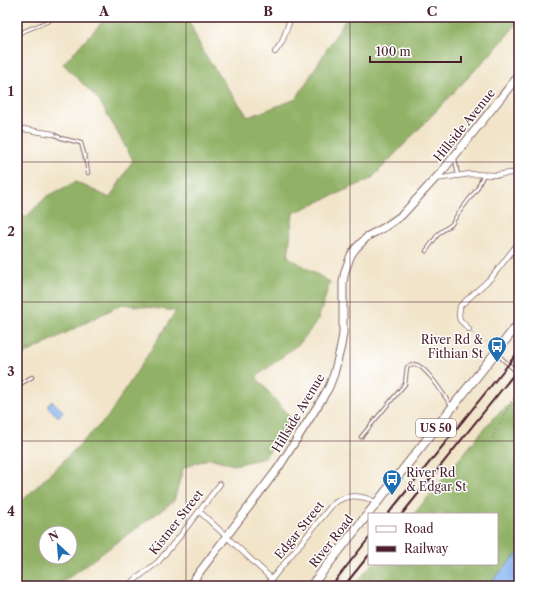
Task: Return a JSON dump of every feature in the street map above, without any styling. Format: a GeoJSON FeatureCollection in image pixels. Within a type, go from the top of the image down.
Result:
{"type":"FeatureCollection","features":[{"type":"Feature","properties":{"kind":"main road","name":"River Road"},"geometry":{"type":"LineString","coordinates":[[369,513],[452,407],[493,349],[519,322]]}},
{"type":"Feature","properties":{"kind":"main road","name":"River Road"},"geometry":{"type":"LineString","coordinates":[[311,586],[368,514]]}},
{"type":"Feature","properties":{"kind":"street"},"geometry":{"type":"LineString","coordinates":[[275,52],[282,42],[291,17]]}},
{"type":"Feature","properties":{"kind":"street","name":"Hillside Avenue"},"geometry":{"type":"LineString","coordinates":[[189,586],[227,538],[279,467],[329,387],[341,346],[343,332],[343,282],[345,271],[351,255],[368,236],[385,227],[402,215],[435,179],[519,75]]}},
{"type":"Feature","properties":{"kind":"street"},"geometry":{"type":"LineString","coordinates":[[17,128],[53,134]]}},
{"type":"Feature","properties":{"kind":"street"},"geometry":{"type":"LineString","coordinates":[[435,179],[470,174],[483,176],[517,173],[519,168]]}},
{"type":"Feature","properties":{"kind":"street"},"geometry":{"type":"LineString","coordinates":[[469,329],[458,316],[460,306],[492,277],[519,242]]}},
{"type":"Feature","properties":{"kind":"street","name":"Kistner Street"},"geometry":{"type":"LineString","coordinates":[[127,586],[158,562],[220,484]]}},
{"type":"Feature","properties":{"kind":"street","name":"Edgar Street"},"geometry":{"type":"LineString","coordinates":[[266,586],[336,502],[346,497],[358,496],[369,498],[377,503]]}},
{"type":"Feature","properties":{"kind":"street"},"geometry":{"type":"LineString","coordinates":[[199,511],[272,579]]}},
{"type":"Feature","properties":{"kind":"lane"},"geometry":{"type":"LineString","coordinates":[[17,34],[48,21],[52,17]]}},
{"type":"Feature","properties":{"kind":"lane"},"geometry":{"type":"LineString","coordinates":[[53,134],[61,138],[81,143],[88,173]]}},
{"type":"Feature","properties":{"kind":"lane"},"geometry":{"type":"LineString","coordinates":[[455,155],[458,176]]}},
{"type":"Feature","properties":{"kind":"lane"},"geometry":{"type":"LineString","coordinates":[[426,251],[439,233],[452,224],[457,214],[477,189],[483,176]]}},
{"type":"Feature","properties":{"kind":"lane"},"geometry":{"type":"LineString","coordinates":[[493,349],[519,374]]}},
{"type":"Feature","properties":{"kind":"lane"},"geometry":{"type":"LineString","coordinates":[[361,438],[405,384],[407,368],[414,364],[418,364],[428,374],[452,407]]}},
{"type":"Feature","properties":{"kind":"lane"},"geometry":{"type":"LineString","coordinates":[[17,386],[32,378]]}},
{"type":"Feature","properties":{"kind":"path"},"geometry":{"type":"LineString","coordinates":[[469,329],[475,336],[485,339],[493,349]]}},
{"type":"Feature","properties":{"kind":"path"},"geometry":{"type":"LineString","coordinates":[[492,438],[519,385]]}},
{"type":"Feature","properties":{"kind":"green space"},"geometry":{"type":"Polygon","coordinates":[[[104,17],[187,17],[203,52],[248,117],[296,99],[347,17],[519,17],[519,21],[499,45],[371,179],[293,213],[288,257],[330,282],[318,320],[301,342],[256,377],[293,421],[264,458],[234,465],[210,458],[183,468],[174,501],[57,586],[17,586],[17,506],[107,418],[176,311],[122,304],[17,358],[17,211],[25,218],[47,196],[76,182],[110,198],[133,160],[99,100],[63,64],[105,19],[104,17]]]}},
{"type":"Feature","properties":{"kind":"green space"},"geometry":{"type":"Polygon","coordinates":[[[519,397],[519,552],[487,586],[354,586],[371,565],[498,565],[498,513],[415,513],[494,417],[519,397]]]}},
{"type":"Feature","properties":{"kind":"water"},"geometry":{"type":"Polygon","coordinates":[[[52,401],[64,412],[58,417],[47,406],[52,401]]]}},
{"type":"Feature","properties":{"kind":"water"},"geometry":{"type":"Polygon","coordinates":[[[519,552],[519,586],[487,586],[519,552]]]}},
{"type":"Feature","properties":{"kind":"railway"},"geometry":{"type":"LineString","coordinates":[[389,513],[519,351]]}},
{"type":"Feature","properties":{"kind":"railway"},"geometry":{"type":"LineString","coordinates":[[403,513],[519,368]]}},
{"type":"Feature","properties":{"kind":"railway"},"geometry":{"type":"LineString","coordinates":[[331,586],[368,539]]}},
{"type":"Feature","properties":{"kind":"railway"},"geometry":{"type":"LineString","coordinates":[[344,586],[368,556]]}},
{"type":"Feature","properties":{"kind":"place","name":"River Rd & Fithian St"},"geometry":{"type":"Point","coordinates":[497,363]}},
{"type":"Feature","properties":{"kind":"place","name":"River Rd & Edgar St"},"geometry":{"type":"Point","coordinates":[392,496]}}]}
